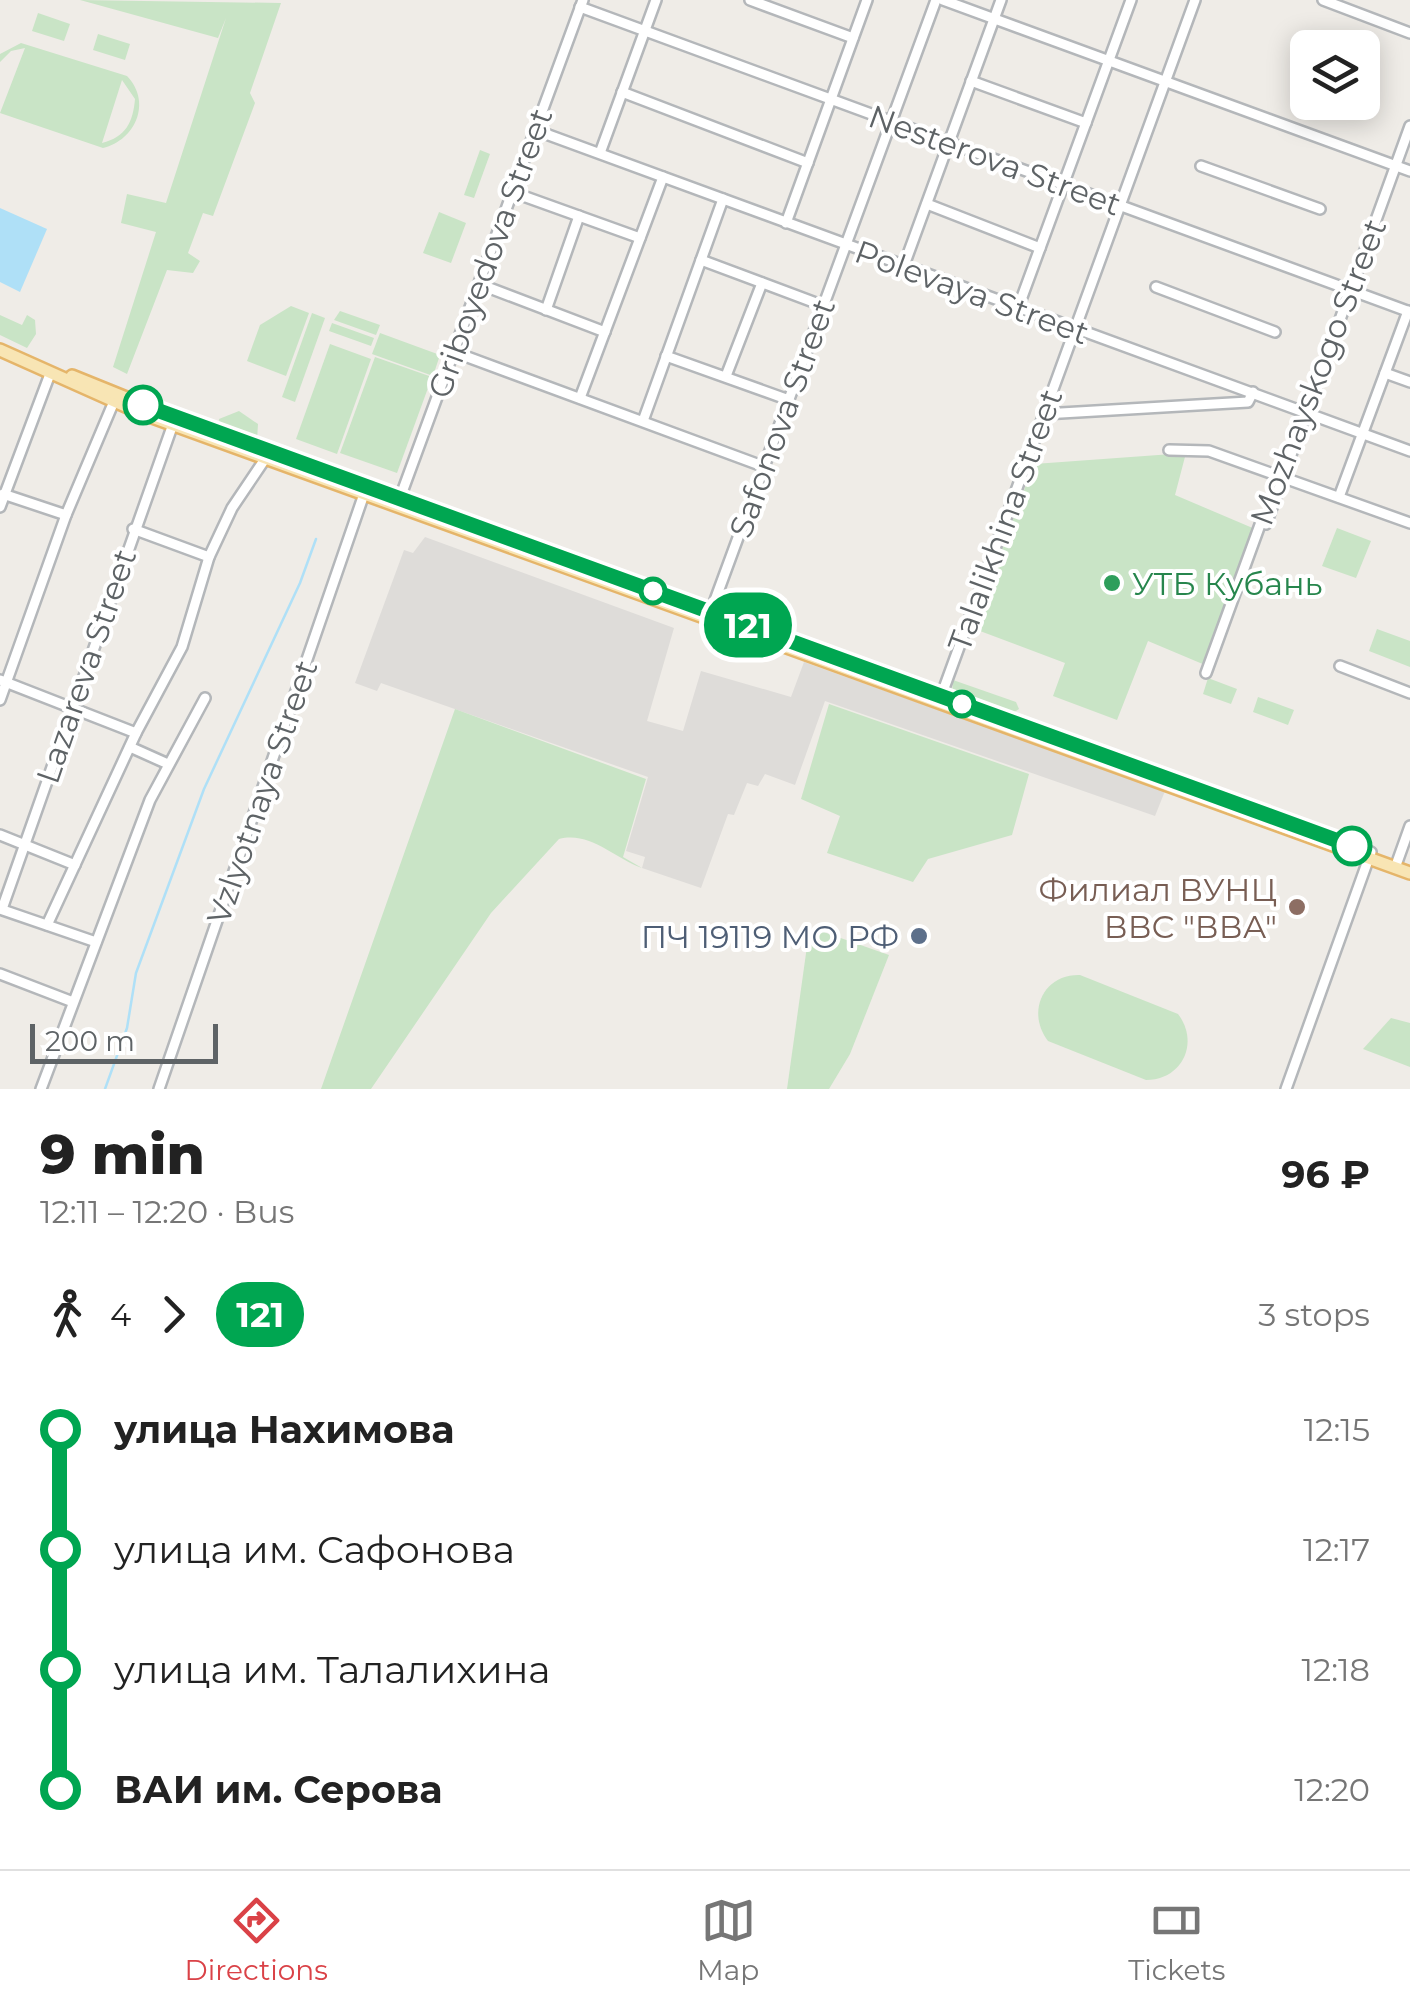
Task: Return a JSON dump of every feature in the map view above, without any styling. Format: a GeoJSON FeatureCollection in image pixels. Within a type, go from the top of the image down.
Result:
{"type":"FeatureCollection","features":[{"type":"Feature","properties":{"kind":"main road"},"geometry":{"type":"LineString","coordinates":[[0,346],[173,424],[364,494],[711,611],[940,699]]}},
{"type":"Feature","properties":{"kind":"main road"},"geometry":{"type":"LineString","coordinates":[[115,399],[1401,864],[1410,873]]}},
{"type":"Feature","properties":{"kind":"street"},"geometry":{"type":"LineString","coordinates":[[600,153],[656,0]]}},
{"type":"Feature","properties":{"kind":"street"},"geometry":{"type":"LineString","coordinates":[[750,0],[853,38]]}},
{"type":"Feature","properties":{"kind":"street"},"geometry":{"type":"LineString","coordinates":[[786,223],[867,0]]}},
{"type":"Feature","properties":{"kind":"street"},"geometry":{"type":"LineString","coordinates":[[940,0],[1410,171]]}},
{"type":"Feature","properties":{"kind":"street","name":"Safonova Street"},"geometry":{"type":"LineString","coordinates":[[711,611],[940,0]]}},
{"type":"Feature","properties":{"kind":"street"},"geometry":{"type":"LineString","coordinates":[[903,268],[1001,0]]}},
{"type":"Feature","properties":{"kind":"street"},"geometry":{"type":"LineString","coordinates":[[1018,308],[1132,0]]}},
{"type":"Feature","properties":{"kind":"street","name":"Talalikhina Street"},"geometry":{"type":"LineString","coordinates":[[940,699],[1195,0]]}},
{"type":"Feature","properties":{"kind":"street"},"geometry":{"type":"LineString","coordinates":[[1323,0],[1410,33]]}},
{"type":"Feature","properties":{"kind":"street","name":"Nesterova Street"},"geometry":{"type":"LineString","coordinates":[[581,3],[644,32],[1409,311]]}},
{"type":"Feature","properties":{"kind":"street","name":"Griboyedova Street"},"geometry":{"type":"LineString","coordinates":[[399,503],[581,3]]}},
{"type":"Feature","properties":{"kind":"street"},"geometry":{"type":"LineString","coordinates":[[972,81],[1086,123]]}},
{"type":"Feature","properties":{"kind":"street"},"geometry":{"type":"LineString","coordinates":[[622,92],[808,163]]}},
{"type":"Feature","properties":{"kind":"street","name":"Mozhayskogo Street"},"geometry":{"type":"LineString","coordinates":[[1206,674],[1261,522],[1266,524],[1410,126]]}},
{"type":"Feature","properties":{"kind":"street","name":"Polevaya Street"},"geometry":{"type":"LineString","coordinates":[[535,130],[1410,451]]}},
{"type":"Feature","properties":{"kind":"street"},"geometry":{"type":"LineString","coordinates":[[1201,166],[1320,209]]}},
{"type":"Feature","properties":{"kind":"street"},"geometry":{"type":"LineString","coordinates":[[580,398],[663,177]]}},
{"type":"Feature","properties":{"kind":"street"},"geometry":{"type":"LineString","coordinates":[[512,192],[640,238]]}},
{"type":"Feature","properties":{"kind":"street"},"geometry":{"type":"LineString","coordinates":[[642,422],[723,199]]}},
{"type":"Feature","properties":{"kind":"street"},"geometry":{"type":"LineString","coordinates":[[927,204],[1040,248]]}},
{"type":"Feature","properties":{"kind":"street"},"geometry":{"type":"LineString","coordinates":[[546,310],[579,216]]}},
{"type":"Feature","properties":{"kind":"street"},"geometry":{"type":"LineString","coordinates":[[701,260],[824,306]]}},
{"type":"Feature","properties":{"kind":"street"},"geometry":{"type":"LineString","coordinates":[[479,284],[605,332]]}},
{"type":"Feature","properties":{"kind":"street"},"geometry":{"type":"LineString","coordinates":[[726,376],[762,284]]}},
{"type":"Feature","properties":{"kind":"street"},"geometry":{"type":"LineString","coordinates":[[1156,286],[1275,332]]}},
{"type":"Feature","properties":{"kind":"street"},"geometry":{"type":"LineString","coordinates":[[1339,496],[1409,311]]}},
{"type":"Feature","properties":{"kind":"street"},"geometry":{"type":"LineString","coordinates":[[454,352],[765,467]]}},
{"type":"Feature","properties":{"kind":"street"},"geometry":{"type":"LineString","coordinates":[[666,356],[789,400]]}},
{"type":"Feature","properties":{"kind":"street"},"geometry":{"type":"LineString","coordinates":[[0,508],[51,369]]}},
{"type":"Feature","properties":{"kind":"street"},"geometry":{"type":"LineString","coordinates":[[1385,373],[1410,382]]}},
{"type":"Feature","properties":{"kind":"street"},"geometry":{"type":"LineString","coordinates":[[1044,414],[1248,402],[1253,392]]}},
{"type":"Feature","properties":{"kind":"street"},"geometry":{"type":"LineString","coordinates":[[0,700],[3,681],[66,516],[115,399]]}},
{"type":"Feature","properties":{"kind":"street","name":"Lazareva Street"},"geometry":{"type":"LineString","coordinates":[[1,909],[173,424]]}},
{"type":"Feature","properties":{"kind":"street"},"geometry":{"type":"LineString","coordinates":[[1170,450],[1210,452],[1410,523]]}},
{"type":"Feature","properties":{"kind":"street"},"geometry":{"type":"LineString","coordinates":[[47,925],[136,733],[182,646],[208,557],[232,508],[264,458]]}},
{"type":"Feature","properties":{"kind":"street"},"geometry":{"type":"LineString","coordinates":[[2,494],[66,516]]}},
{"type":"Feature","properties":{"kind":"street","name":"Vzlyotnaya Street"},"geometry":{"type":"LineString","coordinates":[[159,1089],[364,494]]}},
{"type":"Feature","properties":{"kind":"street"},"geometry":{"type":"LineString","coordinates":[[133,529],[208,557]]}},
{"type":"Feature","properties":{"kind":"street"},"geometry":{"type":"LineString","coordinates":[[1340,666],[1410,693]]}},
{"type":"Feature","properties":{"kind":"street"},"geometry":{"type":"LineString","coordinates":[[3,681],[136,733]]}},
{"type":"Feature","properties":{"kind":"street"},"geometry":{"type":"LineString","coordinates":[[40,1089],[150,800],[205,698]]}},
{"type":"Feature","properties":{"kind":"street"},"geometry":{"type":"LineString","coordinates":[[130,747],[168,764]]}},
{"type":"Feature","properties":{"kind":"street"},"geometry":{"type":"LineString","coordinates":[[1401,864],[1410,826]]}},
{"type":"Feature","properties":{"kind":"street"},"geometry":{"type":"LineString","coordinates":[[0,835],[75,864]]}},
{"type":"Feature","properties":{"kind":"street"},"geometry":{"type":"LineString","coordinates":[[1286,1089],[1370,855]]}},
{"type":"Feature","properties":{"kind":"street"},"geometry":{"type":"LineString","coordinates":[[1,909],[96,942]]}},
{"type":"Feature","properties":{"kind":"street"},"geometry":{"type":"LineString","coordinates":[[0,974],[73,1002]]}},
{"type":"Feature","properties":{"kind":"shaded area"},"geometry":{"type":"Polygon","coordinates":[[[425,537],[674,628],[647,721],[683,731],[701,671],[791,697],[804,662],[1165,791],[1155,816],[825,701],[795,785],[765,774],[758,786],[747,783],[734,815],[728,814],[701,888],[642,868],[645,857],[626,851],[648,777],[381,683],[377,691],[355,683],[404,550],[413,553],[425,537]]]}},
{"type":"Feature","properties":{"kind":"green space"},"geometry":{"type":"Polygon","coordinates":[[[80,0],[281,3],[250,93],[255,103],[213,216],[203,213],[188,253],[200,261],[193,273],[167,270],[127,374],[113,367],[156,232],[121,223],[127,194],[166,203],[226,18],[218,38],[80,0]]]}},
{"type":"Feature","properties":{"kind":"green space"},"geometry":{"type":"Polygon","coordinates":[[[38,13],[70,24],[64,41],[32,31],[38,13]]]}},
{"type":"Feature","properties":{"kind":"green space"},"geometry":{"type":"Polygon","coordinates":[[[98,34],[130,44],[125,60],[93,50],[98,34]]]}},
{"type":"Feature","properties":{"kind":"green space"},"geometry":{"type":"Polygon","coordinates":[[[21,43],[127,76],[138,97],[137,119],[132,129],[115,144],[103,148],[0,113],[25,48],[11,51],[0,62],[0,54],[21,43]],[[122,80],[102,143],[117,137],[127,127],[135,99],[122,80]]]}},
{"type":"Feature","properties":{"kind":"green space"},"geometry":{"type":"Polygon","coordinates":[[[480,150],[490,154],[474,198],[464,195],[480,150]]]}},
{"type":"Feature","properties":{"kind":"green space"},"geometry":{"type":"Polygon","coordinates":[[[439,212],[466,223],[451,263],[423,253],[439,212]]]}},
{"type":"Feature","properties":{"kind":"green space"},"geometry":{"type":"Polygon","coordinates":[[[291,306],[309,313],[286,376],[247,361],[260,325],[291,306]]]}},
{"type":"Feature","properties":{"kind":"green space"},"geometry":{"type":"Polygon","coordinates":[[[340,311],[380,325],[376,335],[334,320],[340,311]]]}},
{"type":"Feature","properties":{"kind":"green space"},"geometry":{"type":"Polygon","coordinates":[[[312,313],[325,318],[295,402],[282,397],[312,313]]]}},
{"type":"Feature","properties":{"kind":"green space"},"geometry":{"type":"Polygon","coordinates":[[[0,315],[22,325],[27,315],[35,320],[36,334],[27,348],[0,335],[0,315]]]}},
{"type":"Feature","properties":{"kind":"green space"},"geometry":{"type":"Polygon","coordinates":[[[332,323],[374,338],[371,346],[329,331],[332,323]]]}},
{"type":"Feature","properties":{"kind":"green space"},"geometry":{"type":"Polygon","coordinates":[[[380,333],[440,355],[433,376],[372,354],[380,333]]]}},
{"type":"Feature","properties":{"kind":"green space"},"geometry":{"type":"Polygon","coordinates":[[[330,344],[371,359],[337,454],[296,439],[330,344]]]}},
{"type":"Feature","properties":{"kind":"green space"},"geometry":{"type":"Polygon","coordinates":[[[375,357],[432,377],[397,473],[340,453],[375,357]]]}},
{"type":"Feature","properties":{"kind":"green space"},"geometry":{"type":"Polygon","coordinates":[[[239,411],[258,424],[257,440],[220,427],[219,419],[239,411]]]}},
{"type":"Feature","properties":{"kind":"green space","name":"УТБ Кубань"},"geometry":{"type":"Polygon","coordinates":[[[1186,453],[1175,495],[1255,529],[1205,665],[1148,641],[1117,720],[1053,696],[1065,663],[972,628],[1034,464],[1186,453]]]}},
{"type":"Feature","properties":{"kind":"green space"},"geometry":{"type":"Polygon","coordinates":[[[1337,528],[1371,541],[1356,578],[1322,566],[1337,528]]]}},
{"type":"Feature","properties":{"kind":"green space"},"geometry":{"type":"Polygon","coordinates":[[[1377,629],[1410,641],[1410,667],[1369,651],[1377,629]]]}},
{"type":"Feature","properties":{"kind":"green space"},"geometry":{"type":"Polygon","coordinates":[[[1208,678],[1237,689],[1231,704],[1203,694],[1208,678]]]}},
{"type":"Feature","properties":{"kind":"green space"},"geometry":{"type":"Polygon","coordinates":[[[953,680],[1016,702],[1019,709],[1011,714],[952,693],[953,680]]]}},
{"type":"Feature","properties":{"kind":"green space"},"geometry":{"type":"Polygon","coordinates":[[[1258,697],[1294,710],[1288,725],[1253,712],[1258,697]]]}},
{"type":"Feature","properties":{"kind":"green space"},"geometry":{"type":"Polygon","coordinates":[[[829,704],[1029,774],[1012,835],[928,859],[913,882],[827,853],[840,816],[801,799],[829,704]]]}},
{"type":"Feature","properties":{"kind":"green space"},"geometry":{"type":"Polygon","coordinates":[[[455,709],[646,779],[623,857],[642,868],[592,842],[559,839],[491,913],[371,1089],[321,1089],[455,709]]]}},
{"type":"Feature","properties":{"kind":"green space"},"geometry":{"type":"Polygon","coordinates":[[[815,929],[889,955],[850,1054],[829,1089],[787,1089],[809,932],[815,929]]]}},
{"type":"Feature","properties":{"kind":"green space"},"geometry":{"type":"Polygon","coordinates":[[[1080,975],[1178,1014],[1187,1048],[1178,1067],[1169,1074],[1146,1080],[1048,1041],[1039,1018],[1042,997],[1056,981],[1080,975]]]}},
{"type":"Feature","properties":{"kind":"green space"},"geometry":{"type":"Polygon","coordinates":[[[1391,1018],[1410,1023],[1410,1067],[1363,1049],[1391,1018]]]}},
{"type":"Feature","properties":{"kind":"water"},"geometry":{"type":"Polygon","coordinates":[[[0,208],[47,229],[20,292],[0,282],[0,208]]]}},
{"type":"Feature","properties":{"kind":"waterway"},"geometry":{"type":"LineString","coordinates":[[105,1089],[127,1028],[136,973],[204,789],[300,583],[316,539]]}},
{"type":"Feature","properties":{"kind":"bus line","name":"121"},"geometry":{"type":"LineString","coordinates":[[143,405],[1352,846]]}},
{"type":"Feature","properties":{"kind":"place","name":"УТБ Кубань"},"geometry":{"type":"Point","coordinates":[1112,583]}},
{"type":"Feature","properties":{"kind":"place","name":"Филиал ВУНЦ ВВС \"ВВА\""},"geometry":{"type":"Point","coordinates":[1297,907]}},
{"type":"Feature","properties":{"kind":"place","name":"ПЧ 19119 МО РФ"},"geometry":{"type":"Point","coordinates":[919,936]}}]}
